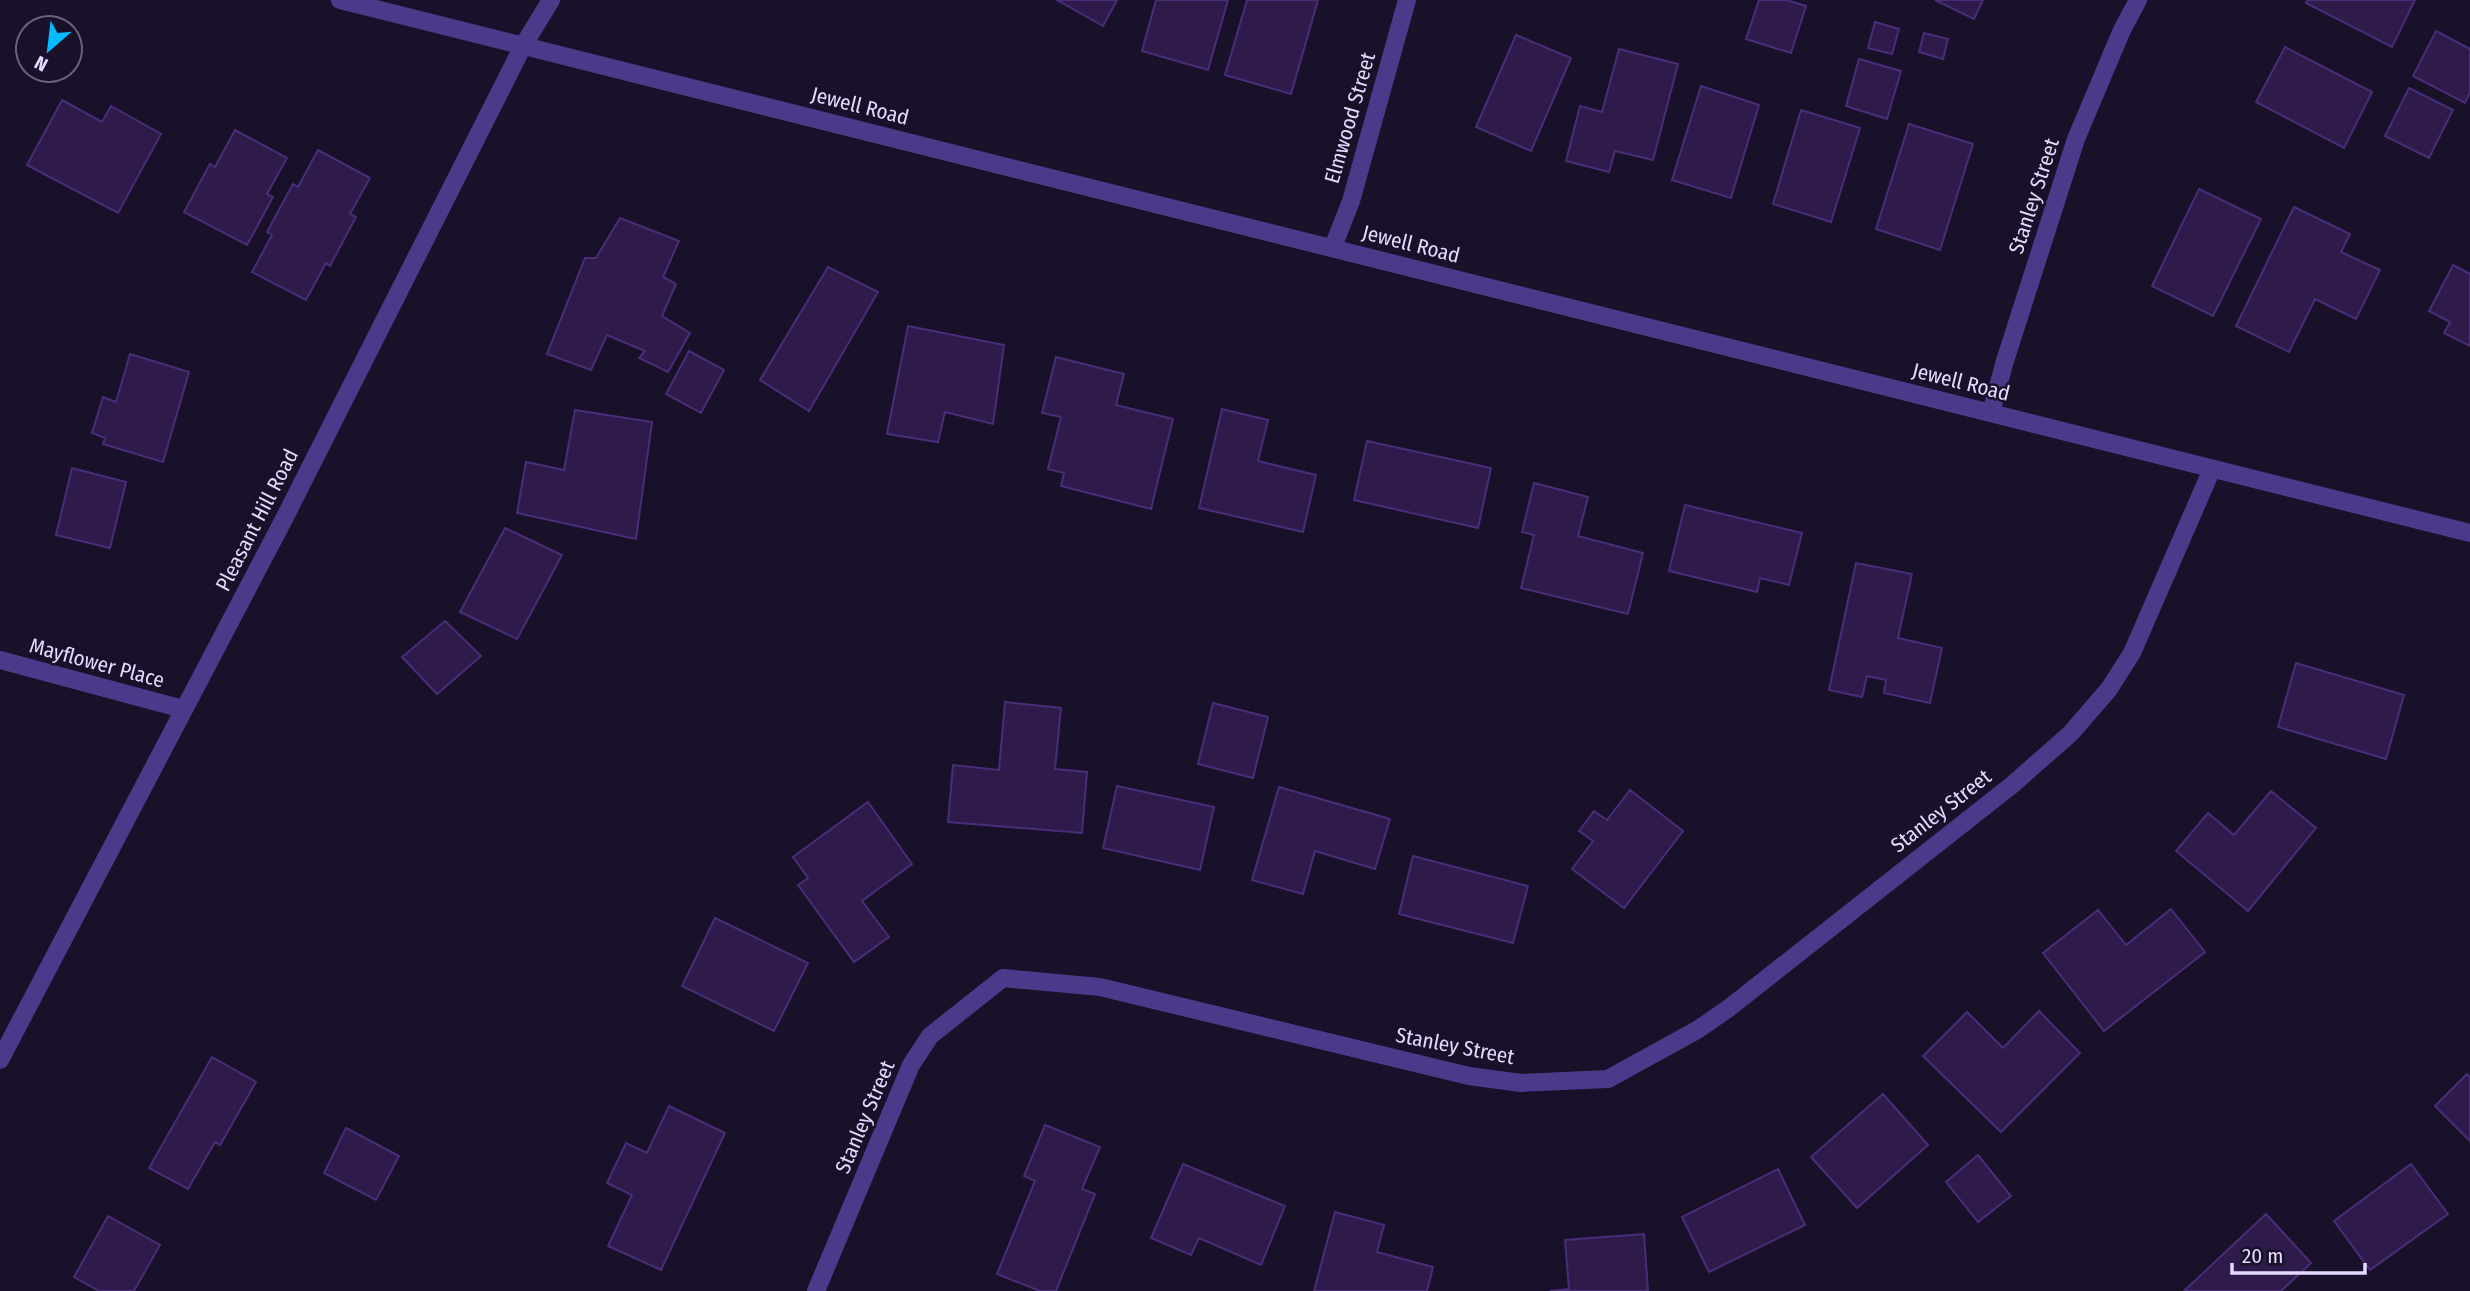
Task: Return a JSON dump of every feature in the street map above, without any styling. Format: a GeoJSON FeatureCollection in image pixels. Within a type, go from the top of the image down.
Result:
{"type":"FeatureCollection","features":[{"type":"Feature","properties":{"kind":"street","name":"Jewell Road"},"geometry":{"type":"LineString","coordinates":[[340,0],[2470,533]]}},
{"type":"Feature","properties":{"kind":"street","name":"Pleasant Hill Road"},"geometry":{"type":"LineString","coordinates":[[0,1060],[284,519],[523,46],[551,0]]}},
{"type":"Feature","properties":{"kind":"street","name":"Elmwood Street"},"geometry":{"type":"LineString","coordinates":[[1333,247],[1351,201],[1407,0]]}},
{"type":"Feature","properties":{"kind":"street","name":"Stanley Street"},"geometry":{"type":"LineString","coordinates":[[1991,413],[2076,139],[2138,0]]}},
{"type":"Feature","properties":{"kind":"street","name":"Stanley Street"},"geometry":{"type":"LineString","coordinates":[[816,1291],[911,1065],[930,1036],[1003,978],[1100,987],[1469,1076],[1521,1083],[1608,1079],[1697,1030],[2012,785],[2071,733],[2109,689],[2132,653],[2212,469]]}},
{"type":"Feature","properties":{"kind":"street","name":"Mayflower Place"},"geometry":{"type":"LineString","coordinates":[[0,660],[183,709]]}},
{"type":"Feature","properties":{"kind":"building"},"geometry":{"type":"Polygon","coordinates":[[[1057,0],[1117,0],[1103,26],[1057,0]]]}},
{"type":"Feature","properties":{"kind":"building"},"geometry":{"type":"Polygon","coordinates":[[[1156,0],[1228,0],[1208,70],[1142,51],[1156,0]]]}},
{"type":"Feature","properties":{"kind":"building"},"geometry":{"type":"Polygon","coordinates":[[[1247,0],[1318,0],[1291,94],[1225,75],[1247,0]]]}},
{"type":"Feature","properties":{"kind":"building"},"geometry":{"type":"Polygon","coordinates":[[[1759,0],[1786,0],[1806,6],[1791,53],[1746,39],[1759,0]]]}},
{"type":"Feature","properties":{"kind":"building"},"geometry":{"type":"Polygon","coordinates":[[[1935,0],[1983,0],[1974,19],[1935,0]]]}},
{"type":"Feature","properties":{"kind":"building"},"geometry":{"type":"Polygon","coordinates":[[[2307,0],[2415,0],[2392,47],[2306,3],[2307,0]]]}},
{"type":"Feature","properties":{"kind":"building"},"geometry":{"type":"Polygon","coordinates":[[[1875,22],[1899,29],[1892,54],[1868,48],[1875,22]]]}},
{"type":"Feature","properties":{"kind":"building"},"geometry":{"type":"Polygon","coordinates":[[[2436,31],[2470,49],[2470,92],[2465,103],[2413,76],[2436,31]]]}},
{"type":"Feature","properties":{"kind":"building"},"geometry":{"type":"Polygon","coordinates":[[[1924,33],[1948,39],[1943,59],[1919,52],[1924,33]]]}},
{"type":"Feature","properties":{"kind":"building"},"geometry":{"type":"Polygon","coordinates":[[[1516,35],[1571,58],[1531,151],[1476,127],[1516,35]]]}},
{"type":"Feature","properties":{"kind":"building"},"geometry":{"type":"Polygon","coordinates":[[[2285,47],[2372,92],[2344,148],[2256,102],[2285,47]]]}},
{"type":"Feature","properties":{"kind":"building"},"geometry":{"type":"Polygon","coordinates":[[[1619,49],[1678,64],[1653,160],[1615,151],[1609,172],[1566,161],[1580,106],[1602,112],[1619,49]]]}},
{"type":"Feature","properties":{"kind":"building"},"geometry":{"type":"Polygon","coordinates":[[[1859,59],[1901,71],[1887,119],[1846,106],[1859,59]]]}},
{"type":"Feature","properties":{"kind":"building"},"geometry":{"type":"Polygon","coordinates":[[[1701,86],[1759,105],[1731,198],[1672,180],[1701,86]]]}},
{"type":"Feature","properties":{"kind":"building"},"geometry":{"type":"Polygon","coordinates":[[[2409,88],[2453,110],[2429,158],[2385,136],[2409,88]]]}},
{"type":"Feature","properties":{"kind":"building"},"geometry":{"type":"Polygon","coordinates":[[[62,100],[102,122],[111,106],[161,134],[118,213],[27,165],[62,100]]]}},
{"type":"Feature","properties":{"kind":"building"},"geometry":{"type":"Polygon","coordinates":[[[1801,110],[1860,128],[1831,222],[1773,204],[1801,110]]]}},
{"type":"Feature","properties":{"kind":"building"},"geometry":{"type":"Polygon","coordinates":[[[1909,124],[1973,144],[1940,250],[1876,229],[1909,124]]]}},
{"type":"Feature","properties":{"kind":"building"},"geometry":{"type":"Polygon","coordinates":[[[235,130],[287,158],[267,194],[273,197],[247,245],[184,212],[210,164],[215,167],[235,130]]]}},
{"type":"Feature","properties":{"kind":"building"},"geometry":{"type":"Polygon","coordinates":[[[318,150],[370,178],[350,214],[356,217],[330,266],[326,263],[306,300],[252,272],[272,235],[267,232],[293,184],[298,187],[318,150]]]}},
{"type":"Feature","properties":{"kind":"building"},"geometry":{"type":"Polygon","coordinates":[[[2199,189],[2261,219],[2213,316],[2152,286],[2199,189]]]}},
{"type":"Feature","properties":{"kind":"building"},"geometry":{"type":"Polygon","coordinates":[[[2294,207],[2350,234],[2341,252],[2380,270],[2356,319],[2315,299],[2289,352],[2236,326],[2294,207]]]}},
{"type":"Feature","properties":{"kind":"building"},"geometry":{"type":"Polygon","coordinates":[[[620,218],[679,241],[663,277],[676,284],[662,316],[690,333],[668,372],[639,358],[645,351],[607,335],[591,370],[547,354],[585,258],[596,258],[620,218]]]}},
{"type":"Feature","properties":{"kind":"building"},"geometry":{"type":"Polygon","coordinates":[[[2453,265],[2470,274],[2470,346],[2444,333],[2450,322],[2429,311],[2453,265]]]}},
{"type":"Feature","properties":{"kind":"building"},"geometry":{"type":"Polygon","coordinates":[[[828,267],[878,292],[809,411],[760,380],[828,267]]]}},
{"type":"Feature","properties":{"kind":"building"},"geometry":{"type":"Polygon","coordinates":[[[908,326],[1004,345],[993,424],[945,412],[938,442],[887,434],[908,326]]]}},
{"type":"Feature","properties":{"kind":"building"},"geometry":{"type":"Polygon","coordinates":[[[689,351],[724,370],[701,413],[666,394],[689,351]]]}},
{"type":"Feature","properties":{"kind":"building"},"geometry":{"type":"Polygon","coordinates":[[[130,354],[189,372],[163,462],[103,444],[105,438],[92,433],[103,397],[116,402],[130,354]]]}},
{"type":"Feature","properties":{"kind":"building"},"geometry":{"type":"Polygon","coordinates":[[[1056,357],[1124,374],[1116,405],[1173,419],[1151,509],[1061,486],[1064,473],[1048,469],[1061,417],[1042,413],[1056,357]]]}},
{"type":"Feature","properties":{"kind":"building"},"geometry":{"type":"Polygon","coordinates":[[[1222,409],[1268,420],[1258,461],[1316,475],[1303,532],[1199,508],[1222,409]]]}},
{"type":"Feature","properties":{"kind":"building"},"geometry":{"type":"Polygon","coordinates":[[[575,410],[652,422],[636,539],[517,513],[526,462],[564,470],[575,410]]]}},
{"type":"Feature","properties":{"kind":"building"},"geometry":{"type":"Polygon","coordinates":[[[1367,441],[1491,468],[1478,528],[1354,500],[1367,441]]]}},
{"type":"Feature","properties":{"kind":"building"},"geometry":{"type":"Polygon","coordinates":[[[72,468],[126,482],[110,548],[56,535],[72,468]]]}},
{"type":"Feature","properties":{"kind":"building"},"geometry":{"type":"Polygon","coordinates":[[[1534,483],[1588,497],[1578,536],[1643,553],[1628,614],[1521,588],[1534,535],[1522,532],[1534,483]]]}},
{"type":"Feature","properties":{"kind":"building"},"geometry":{"type":"Polygon","coordinates":[[[1685,505],[1802,533],[1789,585],[1760,578],[1757,592],[1669,571],[1685,505]]]}},
{"type":"Feature","properties":{"kind":"building"},"geometry":{"type":"Polygon","coordinates":[[[505,528],[562,555],[517,639],[460,612],[505,528]]]}},
{"type":"Feature","properties":{"kind":"building"},"geometry":{"type":"Polygon","coordinates":[[[1856,563],[1912,574],[1898,638],[1942,648],[1930,703],[1884,693],[1886,680],[1867,676],[1862,697],[1829,690],[1856,563]]]}},
{"type":"Feature","properties":{"kind":"building"},"geometry":{"type":"Polygon","coordinates":[[[445,621],[481,656],[437,694],[402,657],[445,621]]]}},
{"type":"Feature","properties":{"kind":"building"},"geometry":{"type":"Polygon","coordinates":[[[2296,663],[2404,695],[2386,759],[2278,727],[2296,663]]]}},
{"type":"Feature","properties":{"kind":"building"},"geometry":{"type":"Polygon","coordinates":[[[1005,702],[1061,708],[1055,769],[1087,772],[1082,833],[948,822],[953,765],[999,770],[1005,702]]]}},
{"type":"Feature","properties":{"kind":"building"},"geometry":{"type":"Polygon","coordinates":[[[1213,703],[1268,717],[1253,778],[1198,764],[1213,703]]]}},
{"type":"Feature","properties":{"kind":"building"},"geometry":{"type":"Polygon","coordinates":[[[1117,786],[1214,807],[1200,870],[1103,848],[1117,786]]]}},
{"type":"Feature","properties":{"kind":"building"},"geometry":{"type":"Polygon","coordinates":[[[1279,787],[1390,819],[1375,869],[1315,851],[1303,894],[1252,880],[1279,787]]]}},
{"type":"Feature","properties":{"kind":"building"},"geometry":{"type":"Polygon","coordinates":[[[1630,790],[1683,831],[1624,908],[1572,869],[1593,841],[1579,831],[1594,811],[1607,820],[1630,790]]]}},
{"type":"Feature","properties":{"kind":"building"},"geometry":{"type":"Polygon","coordinates":[[[2271,791],[2316,828],[2248,911],[2176,851],[2208,813],[2234,835],[2271,791]]]}},
{"type":"Feature","properties":{"kind":"building"},"geometry":{"type":"Polygon","coordinates":[[[868,802],[912,864],[862,901],[889,937],[854,962],[798,885],[808,878],[793,857],[868,802]]]}},
{"type":"Feature","properties":{"kind":"building"},"geometry":{"type":"Polygon","coordinates":[[[1413,856],[1528,886],[1513,943],[1399,914],[1413,856]]]}},
{"type":"Feature","properties":{"kind":"building"},"geometry":{"type":"Polygon","coordinates":[[[2171,909],[2205,952],[2104,1031],[2043,953],[2098,910],[2126,945],[2171,909]]]}},
{"type":"Feature","properties":{"kind":"building"},"geometry":{"type":"Polygon","coordinates":[[[715,918],[808,963],[774,1031],[682,986],[715,918]]]}},
{"type":"Feature","properties":{"kind":"building"},"geometry":{"type":"Polygon","coordinates":[[[2039,1011],[2080,1053],[2001,1132],[1923,1056],[1967,1012],[2003,1048],[2039,1011]]]}},
{"type":"Feature","properties":{"kind":"building"},"geometry":{"type":"Polygon","coordinates":[[[212,1057],[256,1082],[220,1145],[215,1142],[188,1189],[149,1168],[212,1057]]]}},
{"type":"Feature","properties":{"kind":"building"},"geometry":{"type":"Polygon","coordinates":[[[2467,1074],[2470,1077],[2470,1141],[2435,1106],[2467,1074]]]}},
{"type":"Feature","properties":{"kind":"building"},"geometry":{"type":"Polygon","coordinates":[[[1883,1094],[1928,1145],[1857,1208],[1811,1157],[1883,1094]]]}},
{"type":"Feature","properties":{"kind":"building"},"geometry":{"type":"Polygon","coordinates":[[[669,1106],[725,1133],[661,1270],[608,1246],[632,1195],[607,1183],[626,1143],[647,1153],[669,1106]]]}},
{"type":"Feature","properties":{"kind":"building"},"geometry":{"type":"Polygon","coordinates":[[[1045,1125],[1100,1147],[1082,1189],[1095,1194],[1056,1291],[1040,1291],[997,1274],[1035,1181],[1024,1176],[1045,1125]]]}},
{"type":"Feature","properties":{"kind":"building"},"geometry":{"type":"Polygon","coordinates":[[[346,1128],[399,1156],[376,1200],[324,1173],[346,1128]]]}},
{"type":"Feature","properties":{"kind":"building"},"geometry":{"type":"Polygon","coordinates":[[[1978,1155],[2011,1196],[1978,1222],[1946,1182],[1978,1155]]]}},
{"type":"Feature","properties":{"kind":"building"},"geometry":{"type":"Polygon","coordinates":[[[1183,1164],[1285,1206],[1261,1265],[1199,1238],[1191,1255],[1151,1238],[1183,1164]]]}},
{"type":"Feature","properties":{"kind":"building"},"geometry":{"type":"Polygon","coordinates":[[[2411,1164],[2448,1214],[2370,1270],[2334,1221],[2411,1164]]]}},
{"type":"Feature","properties":{"kind":"building"},"geometry":{"type":"Polygon","coordinates":[[[1778,1169],[1805,1225],[1709,1272],[1682,1217],[1778,1169]]]}},
{"type":"Feature","properties":{"kind":"building"},"geometry":{"type":"Polygon","coordinates":[[[1335,1212],[1384,1225],[1377,1252],[1433,1267],[1427,1291],[1314,1291],[1335,1212]]]}},
{"type":"Feature","properties":{"kind":"building"},"geometry":{"type":"Polygon","coordinates":[[[2266,1214],[2311,1263],[2281,1291],[2184,1291],[2266,1214]]]}},
{"type":"Feature","properties":{"kind":"building"},"geometry":{"type":"Polygon","coordinates":[[[108,1216],[160,1245],[134,1291],[99,1291],[74,1277],[108,1216]]]}},
{"type":"Feature","properties":{"kind":"building"},"geometry":{"type":"Polygon","coordinates":[[[1644,1234],[1648,1291],[1550,1291],[1569,1289],[1565,1240],[1644,1234]]]}}]}
